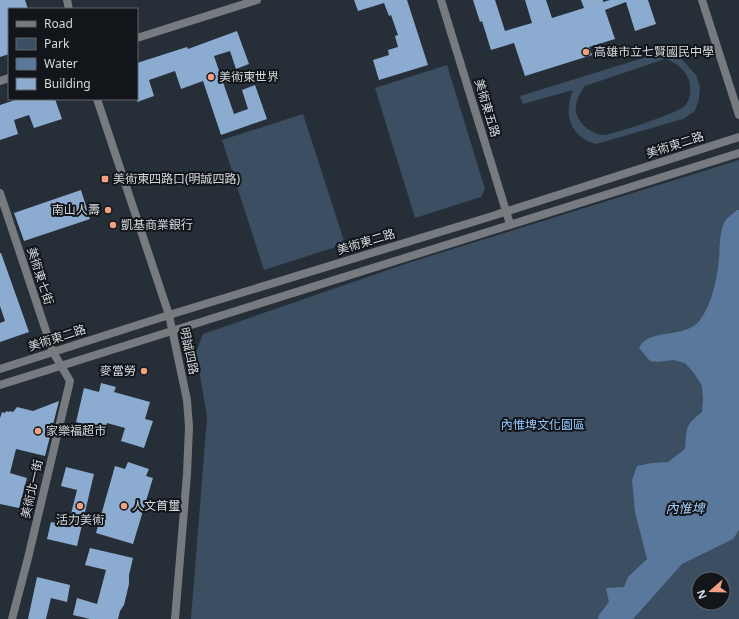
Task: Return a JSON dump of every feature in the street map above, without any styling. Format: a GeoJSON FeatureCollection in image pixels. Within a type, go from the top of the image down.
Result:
{"type":"FeatureCollection","features":[{"type":"Feature","properties":{"kind":"street"},"geometry":{"type":"LineString","coordinates":[[138,38],[257,0]]}},
{"type":"Feature","properties":{"kind":"street","name":"美術東五路"},"geometry":{"type":"LineString","coordinates":[[441,0],[510,224]]}},
{"type":"Feature","properties":{"kind":"street"},"geometry":{"type":"LineString","coordinates":[[702,0],[739,115]]}},
{"type":"Feature","properties":{"kind":"street","name":"明誠四路"},"geometry":{"type":"LineString","coordinates":[[98,100],[169,315],[187,400],[189,427],[187,474],[175,619]]}},
{"type":"Feature","properties":{"kind":"street","name":"美術東二路"},"geometry":{"type":"LineString","coordinates":[[0,369],[169,315],[506,212],[739,137]]}},
{"type":"Feature","properties":{"kind":"street"},"geometry":{"type":"LineString","coordinates":[[0,385],[739,153]]}},
{"type":"Feature","properties":{"kind":"street","name":"美術東七街"},"geometry":{"type":"LineString","coordinates":[[0,193],[53,352],[62,365]]}},
{"type":"Feature","properties":{"kind":"street","name":"美術北一街"},"geometry":{"type":"LineString","coordinates":[[12,619],[70,381],[62,365]]}},
{"type":"Feature","properties":{"kind":"green space"},"geometry":{"type":"Polygon","coordinates":[[[685,45],[688,53],[679,56],[696,75],[700,87],[699,99],[695,111],[683,119],[596,144],[584,139],[578,134],[571,123],[569,116],[569,103],[573,90],[523,104],[520,96],[685,45]],[[665,59],[585,86],[578,98],[576,106],[577,116],[580,121],[592,132],[602,135],[630,128],[659,118],[685,106],[690,93],[689,80],[682,69],[665,59]]]}},
{"type":"Feature","properties":{"kind":"green space"},"geometry":{"type":"Polygon","coordinates":[[[447,65],[485,189],[481,197],[415,218],[375,88],[447,65]]]}},
{"type":"Feature","properties":{"kind":"green space"},"geometry":{"type":"Polygon","coordinates":[[[303,114],[345,244],[264,270],[222,140],[303,114]]]}},
{"type":"Feature","properties":{"kind":"green space","name":"內惟埤文化園區"},"geometry":{"type":"Polygon","coordinates":[[[739,160],[739,619],[191,619],[207,417],[196,352],[203,334],[414,261],[739,160]]]}},
{"type":"Feature","properties":{"kind":"water","name":"內惟埤"},"geometry":{"type":"Polygon","coordinates":[[[739,210],[739,530],[733,539],[682,564],[633,619],[598,619],[599,615],[609,602],[606,588],[624,587],[628,577],[647,559],[635,512],[632,480],[637,466],[668,462],[685,449],[689,424],[702,412],[702,386],[694,373],[685,363],[673,360],[659,362],[650,361],[639,348],[644,342],[651,338],[686,330],[700,320],[708,307],[715,283],[722,228],[726,219],[739,210]]]}},
{"type":"Feature","properties":{"kind":"building"},"geometry":{"type":"Polygon","coordinates":[[[0,0],[25,0],[28,8],[8,8],[8,54],[0,57],[0,0]]]}},
{"type":"Feature","properties":{"kind":"building"},"geometry":{"type":"Polygon","coordinates":[[[354,0],[407,0],[428,65],[379,80],[373,60],[389,55],[388,50],[398,47],[395,36],[398,35],[391,15],[389,16],[384,3],[358,11],[354,0]]]}},
{"type":"Feature","properties":{"kind":"building"},"geometry":{"type":"Polygon","coordinates":[[[473,0],[495,0],[505,31],[532,23],[525,0],[546,0],[552,18],[584,8],[581,0],[603,0],[603,2],[610,0],[648,0],[656,24],[635,31],[626,2],[605,10],[615,39],[589,47],[592,55],[525,76],[514,43],[491,50],[482,21],[480,22],[473,0]]]}},
{"type":"Feature","properties":{"kind":"building","name":"美術東世界"},"geometry":{"type":"Polygon","coordinates":[[[237,31],[249,64],[236,69],[230,51],[214,56],[234,114],[248,109],[242,90],[255,85],[267,119],[221,135],[203,81],[181,89],[175,71],[149,80],[154,96],[137,102],[138,63],[187,47],[188,49],[237,31]]]}},
{"type":"Feature","properties":{"kind":"building"},"geometry":{"type":"Polygon","coordinates":[[[15,100],[55,100],[62,119],[34,128],[29,115],[14,120],[18,134],[0,140],[0,105],[15,100]]]}},
{"type":"Feature","properties":{"kind":"building"},"geometry":{"type":"Polygon","coordinates":[[[81,190],[90,219],[24,241],[14,213],[81,190]]]}},
{"type":"Feature","properties":{"kind":"building"},"geometry":{"type":"Polygon","coordinates":[[[0,253],[29,332],[0,342],[0,323],[5,321],[0,306],[0,253]]]}},
{"type":"Feature","properties":{"kind":"building"},"geometry":{"type":"Polygon","coordinates":[[[101,383],[116,387],[114,392],[150,402],[145,419],[153,421],[144,448],[121,441],[125,428],[107,423],[105,431],[91,428],[91,426],[76,422],[84,388],[99,392],[101,383]]]}},
{"type":"Feature","properties":{"kind":"building"},"geometry":{"type":"Polygon","coordinates":[[[59,401],[45,456],[16,449],[10,473],[27,478],[19,508],[0,504],[0,418],[2,412],[13,412],[17,407],[33,411],[59,401]]]}},
{"type":"Feature","properties":{"kind":"building","name":"人文首璽"},"geometry":{"type":"Polygon","coordinates":[[[128,462],[149,469],[146,476],[153,478],[133,544],[96,533],[115,466],[125,469],[128,462]]]}},
{"type":"Feature","properties":{"kind":"building","name":"活力美術"},"geometry":{"type":"Polygon","coordinates":[[[66,467],[94,474],[77,546],[47,539],[51,522],[68,526],[77,490],[61,486],[66,467]]]}},
{"type":"Feature","properties":{"kind":"building"},"geometry":{"type":"Polygon","coordinates":[[[90,548],[133,558],[124,605],[120,611],[118,619],[90,619],[73,615],[77,598],[97,604],[106,570],[85,565],[90,548]]]}},
{"type":"Feature","properties":{"kind":"building"},"geometry":{"type":"Polygon","coordinates":[[[37,577],[70,585],[67,602],[51,598],[46,619],[28,619],[37,577]]]}},
{"type":"Feature","properties":{"kind":"place","name":"高雄市立七賢國民中學"},"geometry":{"type":"Point","coordinates":[586,52]}},
{"type":"Feature","properties":{"kind":"place","name":"美術東世界"},"geometry":{"type":"Point","coordinates":[211,77]}},
{"type":"Feature","properties":{"kind":"place","name":"美術東四路口(明誠四路)"},"geometry":{"type":"Point","coordinates":[105,179]}},
{"type":"Feature","properties":{"kind":"place","name":"南山人壽"},"geometry":{"type":"Point","coordinates":[108,210]}},
{"type":"Feature","properties":{"kind":"place","name":"凱基商業銀行"},"geometry":{"type":"Point","coordinates":[113,225]}},
{"type":"Feature","properties":{"kind":"place","name":"麥當勞"},"geometry":{"type":"Point","coordinates":[144,371]}},
{"type":"Feature","properties":{"kind":"place","name":"家樂福超市"},"geometry":{"type":"Point","coordinates":[38,431]}},
{"type":"Feature","properties":{"kind":"place","name":"活力美術"},"geometry":{"type":"Point","coordinates":[80,506]}},
{"type":"Feature","properties":{"kind":"place","name":"人文首璽"},"geometry":{"type":"Point","coordinates":[124,506]}}]}
